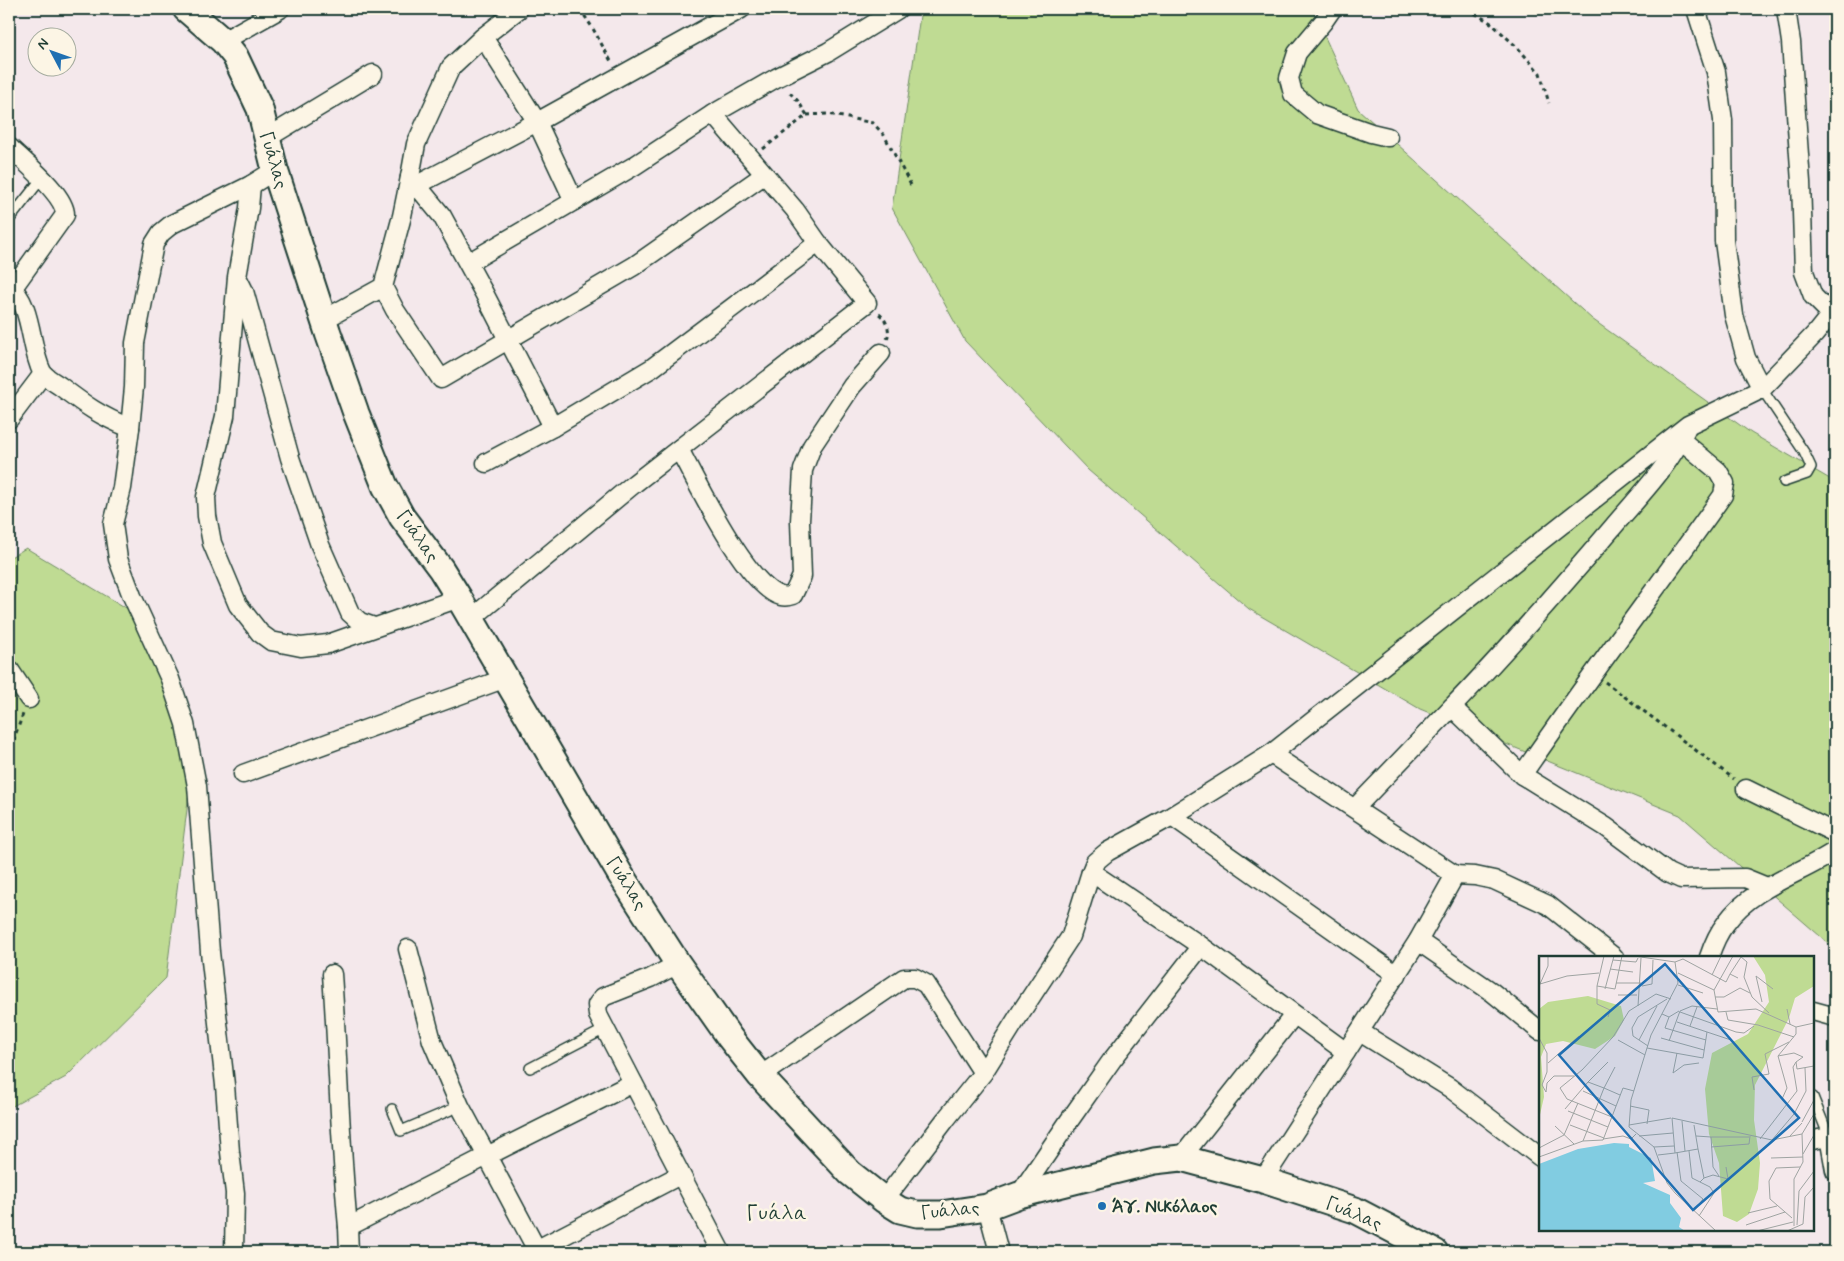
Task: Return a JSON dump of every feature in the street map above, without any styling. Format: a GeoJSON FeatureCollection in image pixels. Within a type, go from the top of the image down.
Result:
{"type":"FeatureCollection","features":[{"type":"Feature","properties":{"kind":"street","name":"Γυάλας"},"geometry":{"type":"LineString","coordinates":[[186,9],[222,41],[235,56],[260,109],[275,170],[356,413],[385,486],[402,517],[441,569],[620,874],[678,964],[730,1038],[760,1076],[850,1173],[900,1210],[917,1214],[941,1214],[987,1207],[1019,1195],[1154,1161],[1181,1158],[1263,1180],[1355,1210],[1435,1252]]}},
{"type":"Feature","properties":{"kind":"street"},"geometry":{"type":"LineString","coordinates":[[222,41],[280,9]]}},
{"type":"Feature","properties":{"kind":"street"},"geometry":{"type":"LineString","coordinates":[[519,9],[483,37],[452,67],[416,144],[413,181],[383,287],[395,310],[441,379],[509,341],[634,266],[764,175]]}},
{"type":"Feature","properties":{"kind":"street"},"geometry":{"type":"LineString","coordinates":[[413,181],[537,122],[741,9]]}},
{"type":"Feature","properties":{"kind":"street"},"geometry":{"type":"LineString","coordinates":[[468,262],[634,166],[713,114],[776,78],[828,52],[898,9]]}},
{"type":"Feature","properties":{"kind":"street"},"geometry":{"type":"LineString","coordinates":[[1332,9],[1297,53],[1289,78],[1293,94],[1317,114],[1388,137]]}},
{"type":"Feature","properties":{"kind":"street"},"geometry":{"type":"LineString","coordinates":[[1696,9],[1716,72],[1723,120],[1724,241],[1734,315],[1746,358],[1762,389]]}},
{"type":"Feature","properties":{"kind":"street"},"geometry":{"type":"LineString","coordinates":[[884,1200],[983,1073],[1071,936],[1095,862],[1107,852],[1172,816],[1271,754],[1684,433],[1762,389],[1834,312],[1814,296],[1804,272],[1796,118],[1786,9]]}},
{"type":"Feature","properties":{"kind":"street"},"geometry":{"type":"LineString","coordinates":[[483,37],[537,122],[574,201]]}},
{"type":"Feature","properties":{"kind":"street"},"geometry":{"type":"LineString","coordinates":[[267,138],[373,74]]}},
{"type":"Feature","properties":{"kind":"street"},"geometry":{"type":"LineString","coordinates":[[251,185],[237,277],[224,416],[206,497],[207,516],[212,542],[238,605],[260,633],[271,641],[301,647],[328,644],[374,627],[465,608],[635,483],[867,303],[818,243],[795,210],[713,114]]}},
{"type":"Feature","properties":{"kind":"street"},"geometry":{"type":"LineString","coordinates":[[9,147],[42,178],[66,209],[65,214],[11,288],[25,309],[33,346],[43,374],[93,411],[130,428]]}},
{"type":"Feature","properties":{"kind":"street"},"geometry":{"type":"LineString","coordinates":[[234,1252],[236,1193],[230,1152],[225,1085],[212,970],[197,786],[185,724],[170,679],[132,596],[118,559],[113,524],[122,488],[130,428],[134,387],[134,343],[154,244],[161,233],[172,224],[251,185],[275,170]]}},
{"type":"Feature","properties":{"kind":"street"},"geometry":{"type":"LineString","coordinates":[[413,181],[442,216],[553,426]]}},
{"type":"Feature","properties":{"kind":"street"},"geometry":{"type":"LineString","coordinates":[[486,463],[652,368],[818,243]]}},
{"type":"Feature","properties":{"kind":"street"},"geometry":{"type":"LineString","coordinates":[[237,277],[244,291],[290,458],[320,545],[350,613],[360,622],[374,627]]}},
{"type":"Feature","properties":{"kind":"street"},"geometry":{"type":"LineString","coordinates":[[325,319],[383,287]]}},
{"type":"Feature","properties":{"kind":"street"},"geometry":{"type":"LineString","coordinates":[[679,449],[744,564],[768,589],[782,596],[793,595],[802,576],[800,521],[803,470],[812,446],[852,386],[880,353]]}},
{"type":"Feature","properties":{"kind":"street"},"geometry":{"type":"LineString","coordinates":[[9,419],[43,374]]}},
{"type":"Feature","properties":{"kind":"street"},"geometry":{"type":"LineString","coordinates":[[1522,775],[1593,673],[1723,495],[1725,483],[1718,471],[1684,433]]}},
{"type":"Feature","properties":{"kind":"street"},"geometry":{"type":"LineString","coordinates":[[1355,808],[1556,595],[1656,477],[1684,433]]}},
{"type":"Feature","properties":{"kind":"street"},"geometry":{"type":"LineString","coordinates":[[9,669],[29,699]]}},
{"type":"Feature","properties":{"kind":"street"},"geometry":{"type":"LineString","coordinates":[[243,774],[506,678]]}},
{"type":"Feature","properties":{"kind":"street"},"geometry":{"type":"LineString","coordinates":[[1452,707],[1522,775],[1606,827],[1668,873],[1681,879],[1745,878],[1767,887]]}},
{"type":"Feature","properties":{"kind":"street"},"geometry":{"type":"LineString","coordinates":[[1271,754],[1455,875],[1475,876],[1494,880],[1548,905],[1613,956]]}},
{"type":"Feature","properties":{"kind":"street"},"geometry":{"type":"LineString","coordinates":[[1746,789],[1835,833]]}},
{"type":"Feature","properties":{"kind":"street"},"geometry":{"type":"LineString","coordinates":[[1172,816],[1397,975]]}},
{"type":"Feature","properties":{"kind":"street"},"geometry":{"type":"LineString","coordinates":[[1709,956],[1715,940],[1726,922],[1738,909],[1767,887],[1835,852]]}},
{"type":"Feature","properties":{"kind":"street"},"geometry":{"type":"LineString","coordinates":[[1091,872],[1201,946],[1346,1052]]}},
{"type":"Feature","properties":{"kind":"street"},"geometry":{"type":"LineString","coordinates":[[1263,1180],[1397,975],[1455,875]]}},
{"type":"Feature","properties":{"kind":"street"},"geometry":{"type":"LineString","coordinates":[[1418,941],[1492,992],[1539,1030]]}},
{"type":"Feature","properties":{"kind":"street"},"geometry":{"type":"LineString","coordinates":[[1019,1195],[1112,1060],[1201,946]]}},
{"type":"Feature","properties":{"kind":"street"},"geometry":{"type":"LineString","coordinates":[[408,949],[432,1040],[460,1106],[535,1252],[680,1175]]}},
{"type":"Feature","properties":{"kind":"street"},"geometry":{"type":"LineString","coordinates":[[678,964],[651,978],[603,997],[597,1005],[598,1015],[680,1175],[722,1252]]}},
{"type":"Feature","properties":{"kind":"street"},"geometry":{"type":"LineString","coordinates":[[332,974],[339,1068],[342,1167],[349,1252]]}},
{"type":"Feature","properties":{"kind":"street"},"geometry":{"type":"LineString","coordinates":[[760,1076],[904,978],[915,978],[926,984],[983,1073]]}},
{"type":"Feature","properties":{"kind":"street"},"geometry":{"type":"LineString","coordinates":[[1814,1011],[1835,1017]]}},
{"type":"Feature","properties":{"kind":"street"},"geometry":{"type":"LineString","coordinates":[[1181,1158],[1294,1015]]}},
{"type":"Feature","properties":{"kind":"street"},"geometry":{"type":"LineString","coordinates":[[1360,1032],[1450,1088],[1539,1155]]}},
{"type":"Feature","properties":{"kind":"street"},"geometry":{"type":"LineString","coordinates":[[348,1227],[634,1083]]}},
{"type":"Feature","properties":{"kind":"street"},"geometry":{"type":"LineString","coordinates":[[1821,1138],[1835,1170]]}},
{"type":"Feature","properties":{"kind":"street"},"geometry":{"type":"LineString","coordinates":[[987,1207],[1000,1252]]}},
{"type":"Feature","properties":{"kind":"lane"},"geometry":{"type":"LineString","coordinates":[[9,220],[42,178]]}},
{"type":"Feature","properties":{"kind":"lane"},"geometry":{"type":"LineString","coordinates":[[1762,389],[1804,452],[1811,467],[1807,474],[1784,482]]}},
{"type":"Feature","properties":{"kind":"lane"},"geometry":{"type":"LineString","coordinates":[[530,1068],[605,1029]]}},
{"type":"Feature","properties":{"kind":"lane"},"geometry":{"type":"LineString","coordinates":[[1814,1102],[1821,1138]]}},
{"type":"Feature","properties":{"kind":"lane"},"geometry":{"type":"LineString","coordinates":[[392,1109],[401,1131],[460,1106]]}},
{"type":"Feature","properties":{"kind":"path"},"geometry":{"type":"LineString","coordinates":[[580,9],[619,77]]}},
{"type":"Feature","properties":{"kind":"path"},"geometry":{"type":"LineString","coordinates":[[1468,9],[1490,23],[1518,48],[1540,74],[1549,103]]}},
{"type":"Feature","properties":{"kind":"path"},"geometry":{"type":"LineString","coordinates":[[776,78],[807,115]]}},
{"type":"Feature","properties":{"kind":"path"},"geometry":{"type":"LineString","coordinates":[[750,158],[807,115],[828,114],[873,123],[884,135],[912,187]]}},
{"type":"Feature","properties":{"kind":"path"},"geometry":{"type":"LineString","coordinates":[[867,303],[885,319],[888,336],[880,353]]}},
{"type":"Feature","properties":{"kind":"path"},"geometry":{"type":"LineString","coordinates":[[1593,673],[1746,789]]}},
{"type":"Feature","properties":{"kind":"path"},"geometry":{"type":"LineString","coordinates":[[9,747],[12,744],[29,699]]}},
{"type":"Feature","properties":{"kind":"green space"},"geometry":{"type":"Polygon","coordinates":[[[921,9],[1312,9],[1358,109],[1592,319],[1751,433],[1835,482],[1835,949],[1680,815],[1420,709],[1249,609],[1088,470],[965,341],[892,208],[921,9]]]}},
{"type":"Feature","properties":{"kind":"green space"},"geometry":{"type":"Polygon","coordinates":[[[26,548],[138,615],[192,769],[166,978],[66,1077],[9,1108],[9,558],[26,548]]]}},
{"type":"Feature","properties":{"kind":"place","name":"Άγ. Νικόλαος"},"geometry":{"type":"Point","coordinates":[1102,1206]}},
{"type":"Feature","properties":{"kind":"district","name":"Γυάλα"},"geometry":{"type":"Point","coordinates":[777,1212]}}]}
